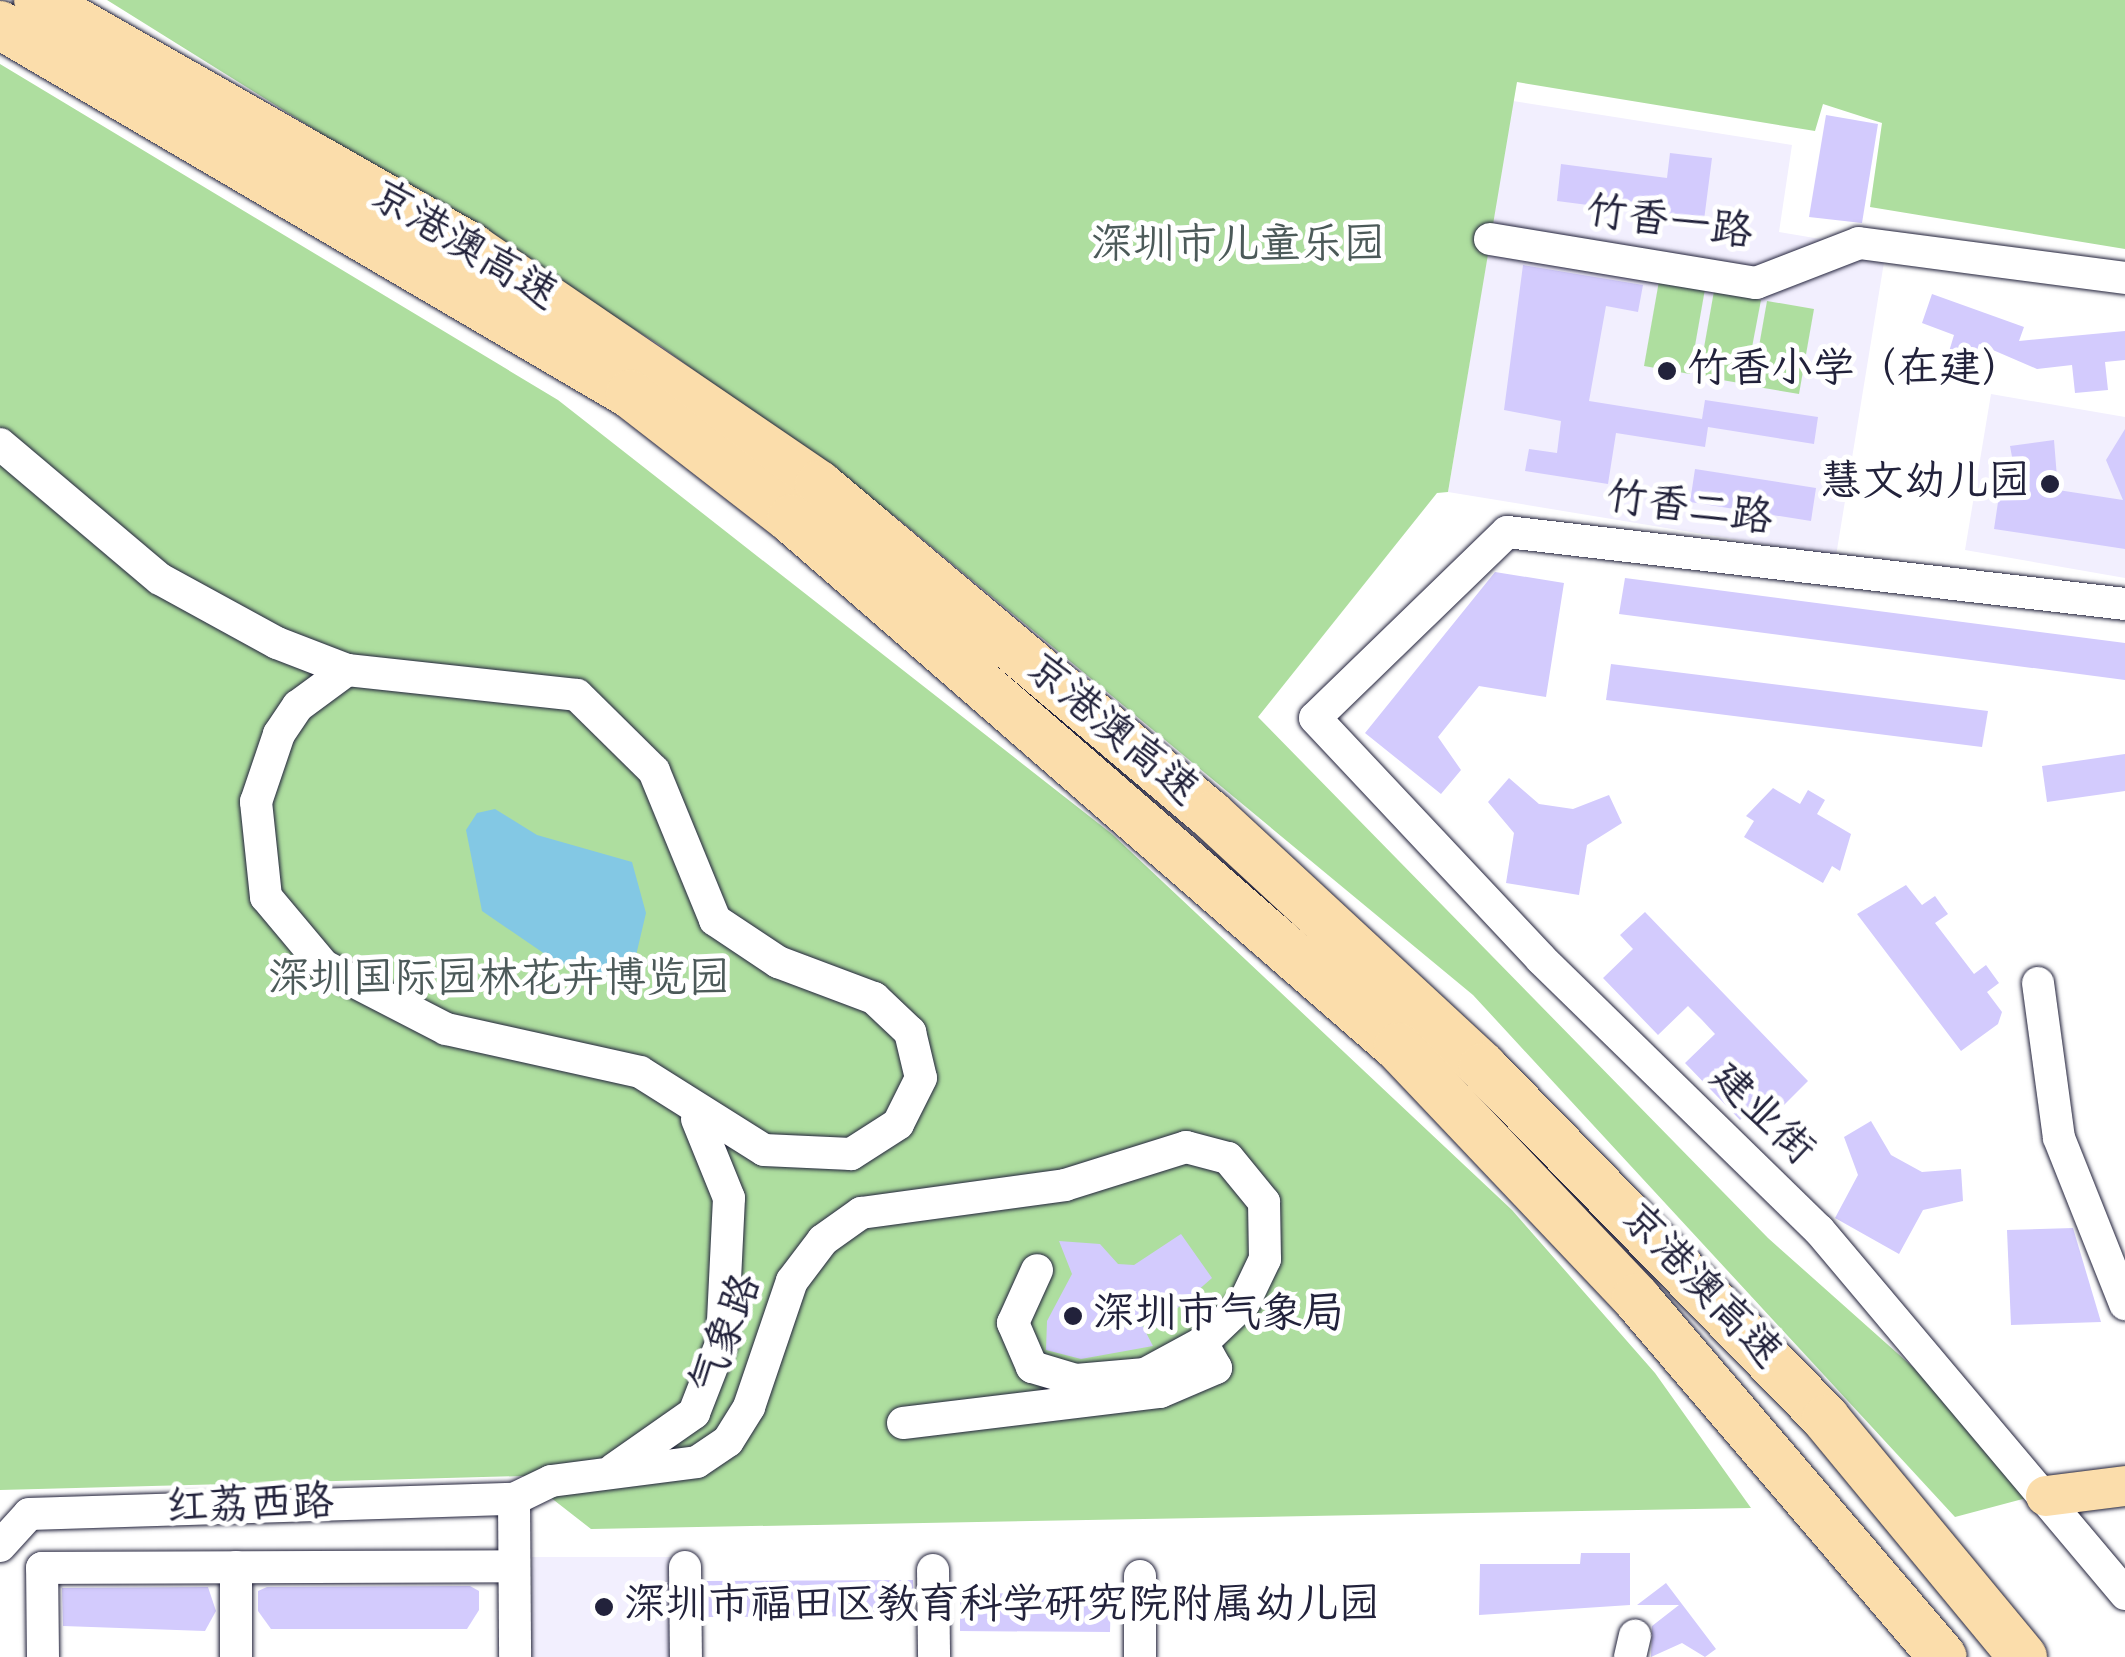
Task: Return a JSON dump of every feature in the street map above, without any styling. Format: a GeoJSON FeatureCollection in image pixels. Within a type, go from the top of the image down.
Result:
{"type":"FeatureCollection","features":[{"type":"Feature","properties":{"kind":"highway","name":"京港澳高速"},"geometry":{"type":"LineString","coordinates":[[38,0],[472,248],[819,485],[1210,815],[1482,1066],[1826,1420],[2016,1645]]}},
{"type":"Feature","properties":{"kind":"highway","name":"京港澳高速"},"geometry":{"type":"LineString","coordinates":[[0,24],[630,394],[792,519],[1398,1047],[1519,1168],[1876,1574],[1942,1657]]}},
{"type":"Feature","properties":{"kind":"highway"},"geometry":{"type":"LineString","coordinates":[[1876,1574],[1928,1657]]}},
{"type":"Feature","properties":{"kind":"main road"},"geometry":{"type":"LineString","coordinates":[[2046,1496],[2125,1486]]}},
{"type":"Feature","properties":{"kind":"street","name":"竹香一路"},"geometry":{"type":"LineString","coordinates":[[1490,239],[1756,283],[1860,243],[2125,278]]}},
{"type":"Feature","properties":{"kind":"street"},"geometry":{"type":"LineString","coordinates":[[0,444],[160,579],[277,642],[347,670],[577,695],[654,771],[715,920],[751,948],[849,984],[894,1012],[920,1066],[898,1124],[852,1154],[744,1162],[729,1198]]}},
{"type":"Feature","properties":{"kind":"street","name":"竹香二路"},"geometry":{"type":"LineString","coordinates":[[1315,718],[1507,532],[2125,604]]}},
{"type":"Feature","properties":{"kind":"street"},"geometry":{"type":"LineString","coordinates":[[277,642],[305,678],[298,706],[256,802],[266,897],[290,934],[324,966],[418,1018],[484,1041],[605,1060],[677,1098],[744,1143],[793,1156]]}},
{"type":"Feature","properties":{"kind":"street"},"geometry":{"type":"LineString","coordinates":[[298,706],[347,670]]}},
{"type":"Feature","properties":{"kind":"street","name":"建业街"},"geometry":{"type":"LineString","coordinates":[[1315,718],[1541,959],[1819,1230],[2125,1594]]}},
{"type":"Feature","properties":{"kind":"street"},"geometry":{"type":"LineString","coordinates":[[2038,983],[2059,1138],[2125,1304]]}},
{"type":"Feature","properties":{"kind":"street"},"geometry":{"type":"LineString","coordinates":[[604,1475],[681,1427],[706,1394],[726,1311],[729,1198],[713,1140],[677,1098]]}},
{"type":"Feature","properties":{"kind":"street","name":"气象路"},"geometry":{"type":"LineString","coordinates":[[514,1499],[552,1481],[674,1468],[728,1441],[792,1281],[822,1240],[861,1213],[1065,1185],[1186,1147],[1241,1167],[1264,1202],[1265,1259],[1244,1303],[1202,1343]]}},
{"type":"Feature","properties":{"kind":"street"},"geometry":{"type":"LineString","coordinates":[[902,1423],[1160,1392],[1216,1368],[1202,1343],[1129,1378],[1039,1372],[1013,1323],[1038,1270]]}},
{"type":"Feature","properties":{"kind":"street"},"geometry":{"type":"LineString","coordinates":[[514,1499],[515,1657]]}},
{"type":"Feature","properties":{"kind":"street","name":"红荔西路"},"geometry":{"type":"LineString","coordinates":[[0,1546],[29,1514],[514,1499]]}},
{"type":"Feature","properties":{"kind":"street"},"geometry":{"type":"LineString","coordinates":[[43,1657],[42,1568],[514,1566]]}},
{"type":"Feature","properties":{"kind":"street"},"geometry":{"type":"LineString","coordinates":[[236,1567],[236,1657]]}},
{"type":"Feature","properties":{"kind":"street"},"geometry":{"type":"LineString","coordinates":[[685,1567],[686,1657]]}},
{"type":"Feature","properties":{"kind":"street"},"geometry":{"type":"LineString","coordinates":[[933,1570],[934,1657]]}},
{"type":"Feature","properties":{"kind":"street"},"geometry":{"type":"LineString","coordinates":[[1140,1576],[1140,1657]]}},
{"type":"Feature","properties":{"kind":"shaded area","name":"竹香小学（在建）"},"geometry":{"type":"Polygon","coordinates":[[[1513,101],[1792,145],[1779,232],[1886,250],[1836,556],[1448,492],[1513,101]]]}},
{"type":"Feature","properties":{"kind":"shaded area","name":"慧文幼儿园"},"geometry":{"type":"Polygon","coordinates":[[[1991,394],[2125,417],[2125,578],[1965,550],[1991,394]]]}},
{"type":"Feature","properties":{"kind":"shaded area","name":"深圳市福田区教育科学研究院附属幼儿园"},"geometry":{"type":"Polygon","coordinates":[[[532,1557],[676,1557],[676,1657],[532,1657],[532,1557]]]}},
{"type":"Feature","properties":{"kind":"green space","name":"深圳市儿童乐园"},"geometry":{"type":"Polygon","coordinates":[[[107,0],[2125,0],[2125,249],[1870,207],[1882,123],[1823,104],[1815,131],[1517,82],[1448,492],[1437,493],[1258,717],[1768,1238],[1960,1409],[2034,1496],[1955,1517],[1473,995],[897,518],[658,344],[107,0]]]}},
{"type":"Feature","properties":{"kind":"green space","name":"深圳国际园林花卉博览园"},"geometry":{"type":"Polygon","coordinates":[[[0,64],[558,400],[1112,834],[1512,1210],[1655,1373],[1751,1508],[591,1529],[523,1476],[0,1490],[0,64]]]}},
{"type":"Feature","properties":{"kind":"green space"},"geometry":{"type":"Polygon","coordinates":[[[1659,281],[1705,289],[1690,374],[1644,366],[1659,281]]]}},
{"type":"Feature","properties":{"kind":"green space"},"geometry":{"type":"Polygon","coordinates":[[[1714,291],[1761,300],[1745,384],[1699,376],[1714,291]]]}},
{"type":"Feature","properties":{"kind":"green space"},"geometry":{"type":"Polygon","coordinates":[[[1767,301],[1814,309],[1799,394],[1752,386],[1767,301]]]}},
{"type":"Feature","properties":{"kind":"water"},"geometry":{"type":"Polygon","coordinates":[[[495,809],[537,835],[632,862],[646,913],[634,964],[621,977],[558,963],[482,911],[466,830],[477,813],[495,809]]]}},
{"type":"Feature","properties":{"kind":"building"},"geometry":{"type":"Polygon","coordinates":[[[1826,115],[1878,124],[1862,223],[1809,217],[1826,115]]]}},
{"type":"Feature","properties":{"kind":"building"},"geometry":{"type":"Polygon","coordinates":[[[1670,153],[1712,158],[1704,220],[1557,201],[1561,164],[1667,178],[1670,153]]]}},
{"type":"Feature","properties":{"kind":"building"},"geometry":{"type":"Polygon","coordinates":[[[1523,265],[1643,285],[1638,312],[1606,306],[1589,401],[1702,419],[1705,400],[1818,417],[1814,444],[1708,427],[1705,447],[1616,433],[1608,484],[1525,471],[1529,449],[1557,453],[1561,421],[1504,410],[1523,265]]]}},
{"type":"Feature","properties":{"kind":"building"},"geometry":{"type":"Polygon","coordinates":[[[1932,294],[2024,327],[2019,341],[2125,331],[2125,360],[2105,362],[2108,390],[2075,393],[2072,365],[2037,369],[1979,344],[1970,373],[1945,365],[1954,335],[1922,323],[1932,294]]]}},
{"type":"Feature","properties":{"kind":"building"},"geometry":{"type":"Polygon","coordinates":[[[2125,429],[2125,549],[1994,529],[2001,482],[2017,484],[2010,446],[2054,440],[2058,490],[2123,500],[2106,460],[2125,429]]]}},
{"type":"Feature","properties":{"kind":"building"},"geometry":{"type":"Polygon","coordinates":[[[1695,469],[1816,488],[1811,521],[1690,502],[1695,469]]]}},
{"type":"Feature","properties":{"kind":"building"},"geometry":{"type":"Polygon","coordinates":[[[1495,572],[1564,583],[1546,697],[1479,686],[1438,737],[1461,770],[1441,794],[1365,733],[1495,572]]]}},
{"type":"Feature","properties":{"kind":"building"},"geometry":{"type":"Polygon","coordinates":[[[1625,578],[2125,643],[2125,680],[1619,614],[1625,578]]]}},
{"type":"Feature","properties":{"kind":"building"},"geometry":{"type":"Polygon","coordinates":[[[1611,664],[1988,711],[1982,747],[1606,700],[1611,664]]]}},
{"type":"Feature","properties":{"kind":"building"},"geometry":{"type":"Polygon","coordinates":[[[2125,754],[2125,791],[2047,802],[2042,766],[2125,754]]]}},
{"type":"Feature","properties":{"kind":"building"},"geometry":{"type":"Polygon","coordinates":[[[1509,778],[1539,804],[1573,809],[1609,795],[1622,823],[1587,845],[1579,895],[1506,883],[1514,833],[1488,802],[1509,778]]]}},
{"type":"Feature","properties":{"kind":"building"},"geometry":{"type":"Polygon","coordinates":[[[1773,788],[1800,804],[1808,790],[1825,800],[1817,814],[1851,834],[1840,871],[1832,866],[1823,883],[1744,837],[1754,821],[1746,816],[1773,788]]]}},
{"type":"Feature","properties":{"kind":"building"},"geometry":{"type":"Polygon","coordinates":[[[1906,885],[1922,905],[1935,896],[1948,914],[1935,923],[1974,974],[1986,965],[1999,983],[1987,992],[2002,1012],[1998,1024],[1961,1051],[1857,914],[1906,885]]]}},
{"type":"Feature","properties":{"kind":"building"},"geometry":{"type":"Polygon","coordinates":[[[1645,912],[1808,1081],[1784,1105],[1770,1091],[1740,1120],[1685,1063],[1715,1034],[1702,1020],[1688,1006],[1658,1035],[1603,978],[1633,949],[1620,935],[1645,912]]]}},
{"type":"Feature","properties":{"kind":"building"},"geometry":{"type":"Polygon","coordinates":[[[1871,1121],[1891,1155],[1922,1172],[1961,1169],[1963,1201],[1923,1210],[1899,1254],[1835,1218],[1858,1175],[1844,1137],[1871,1121]]]}},
{"type":"Feature","properties":{"kind":"building"},"geometry":{"type":"Polygon","coordinates":[[[2073,1228],[2101,1322],[2011,1325],[2007,1230],[2073,1228]]]}},
{"type":"Feature","properties":{"kind":"building","name":"深圳市气象局"},"geometry":{"type":"Polygon","coordinates":[[[1181,1234],[1212,1278],[1172,1313],[1166,1303],[1139,1319],[1153,1346],[1081,1359],[1046,1350],[1047,1321],[1072,1274],[1059,1241],[1100,1244],[1118,1264],[1134,1265],[1181,1234]]]}},
{"type":"Feature","properties":{"kind":"building"},"geometry":{"type":"Polygon","coordinates":[[[1581,1553],[1630,1553],[1630,1605],[1479,1615],[1480,1564],[1580,1564],[1581,1553]]]}},
{"type":"Feature","properties":{"kind":"building"},"geometry":{"type":"Polygon","coordinates":[[[913,1580],[914,1616],[706,1617],[705,1581],[913,1580]]]}},
{"type":"Feature","properties":{"kind":"building"},"geometry":{"type":"Polygon","coordinates":[[[1666,1583],[1716,1649],[1705,1657],[1682,1643],[1651,1657],[1652,1626],[1679,1605],[1637,1605],[1666,1583]]]}},
{"type":"Feature","properties":{"kind":"building"},"geometry":{"type":"Polygon","coordinates":[[[470,1586],[479,1591],[479,1610],[467,1629],[271,1629],[258,1611],[258,1591],[267,1587],[470,1586]]]}},
{"type":"Feature","properties":{"kind":"building"},"geometry":{"type":"Polygon","coordinates":[[[208,1587],[216,1611],[205,1631],[63,1626],[62,1588],[208,1587]]]}},
{"type":"Feature","properties":{"kind":"building"},"geometry":{"type":"Polygon","coordinates":[[[960,1593],[1111,1594],[1110,1632],[960,1631],[960,1593]]]}},
{"type":"Feature","properties":{"kind":"place","name":"竹香小学（在建）"},"geometry":{"type":"Point","coordinates":[1667,371]}},
{"type":"Feature","properties":{"kind":"place","name":"慧文幼儿园"},"geometry":{"type":"Point","coordinates":[2050,484]}},
{"type":"Feature","properties":{"kind":"place","name":"深圳市气象局"},"geometry":{"type":"Point","coordinates":[1073,1316]}},
{"type":"Feature","properties":{"kind":"place","name":"深圳市福田区教育科学研究院附属幼儿园"},"geometry":{"type":"Point","coordinates":[604,1607]}}]}
